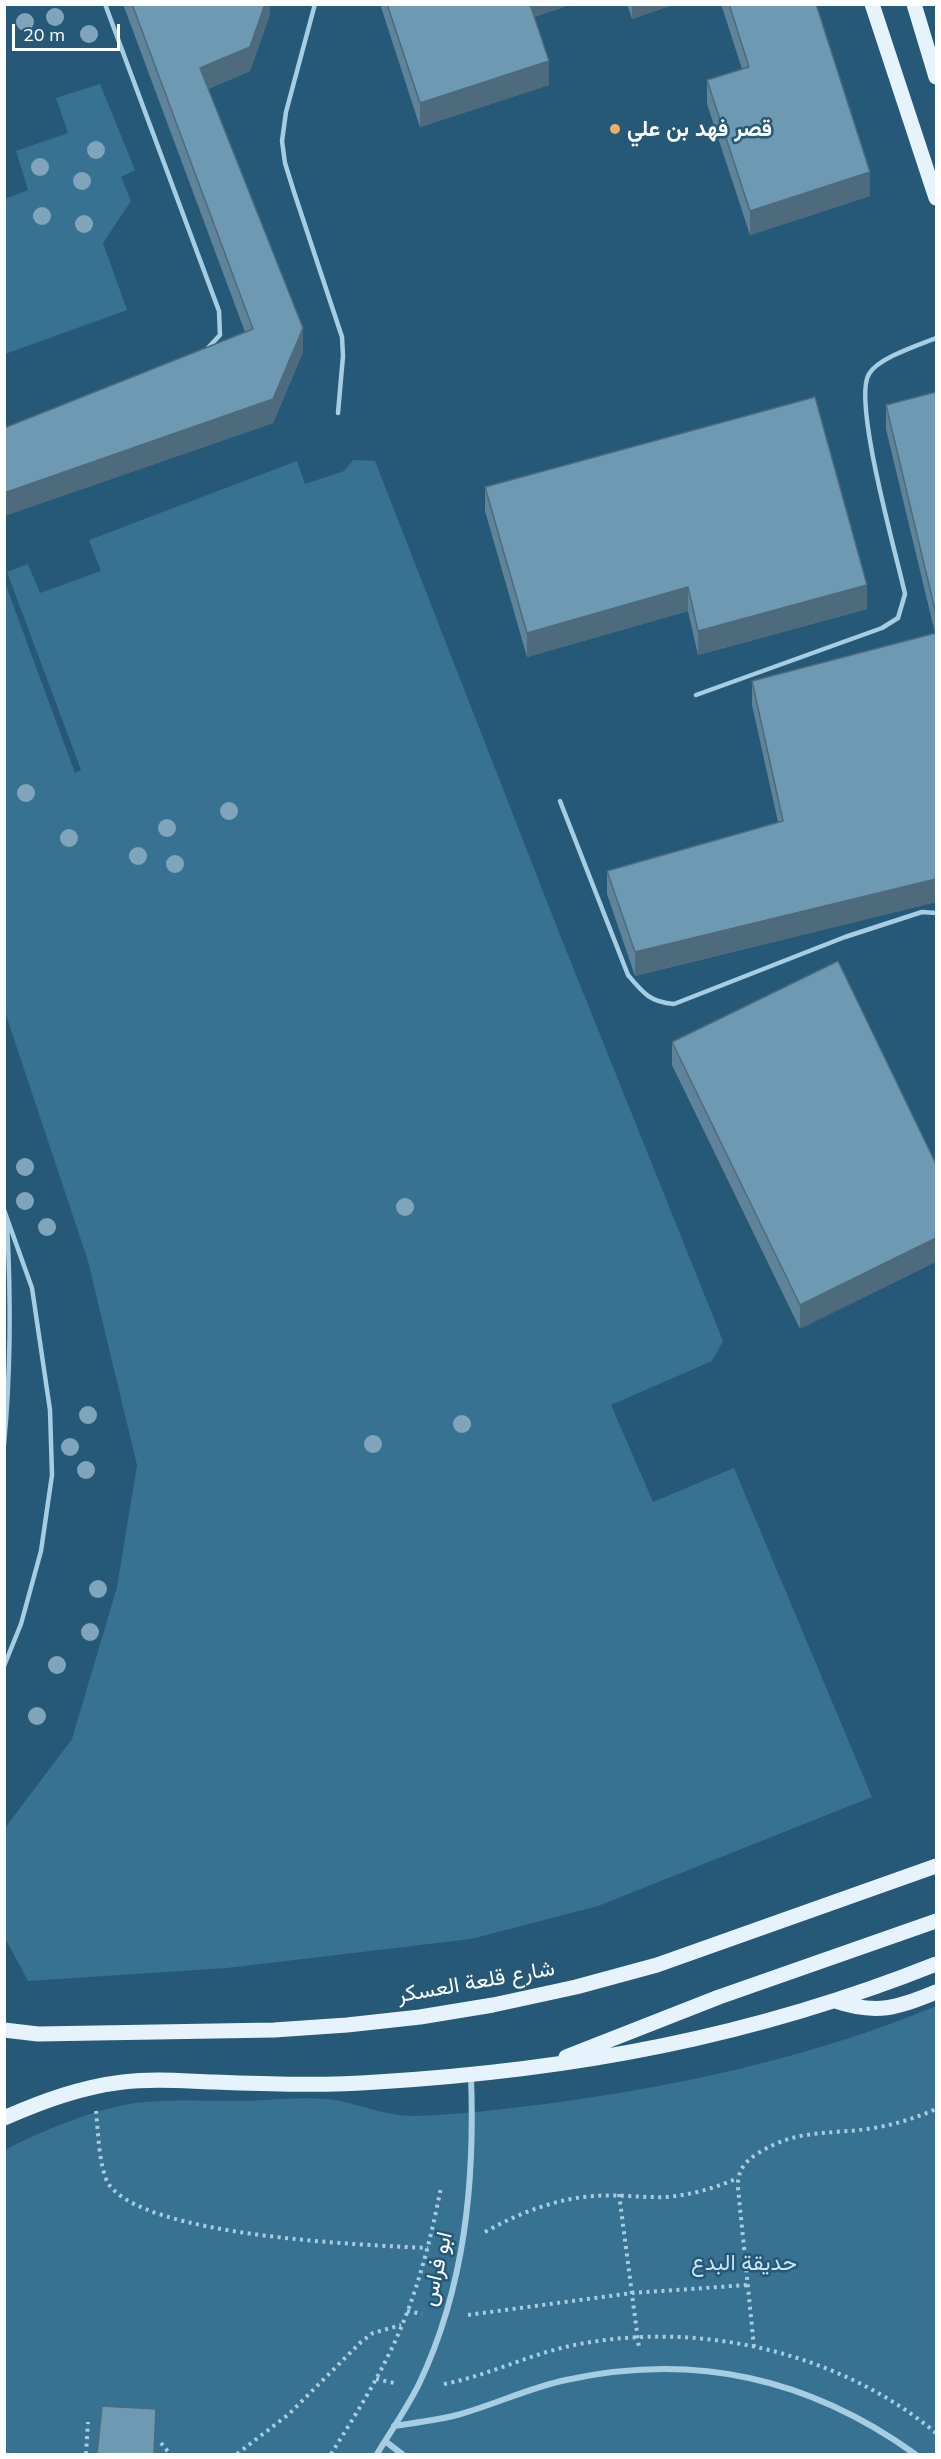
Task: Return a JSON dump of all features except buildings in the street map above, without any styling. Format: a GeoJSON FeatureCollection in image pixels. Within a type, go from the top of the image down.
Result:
{"type":"FeatureCollection","features":[{"type":"Feature","properties":{"kind":"main road"},"geometry":{"type":"LineString","coordinates":[[872,4],[936,198]]}},
{"type":"Feature","properties":{"kind":"main road"},"geometry":{"type":"LineString","coordinates":[[914,4],[936,77]]}},
{"type":"Feature","properties":{"kind":"main road","name":"شارع قلعة العسكر"},"geometry":{"type":"LineString","coordinates":[[4,2030],[38,2034],[274,2030],[410,2018],[493,2005],[576,1987],[657,1965],[936,1866]]}},
{"type":"Feature","properties":{"kind":"main road"},"geometry":{"type":"LineString","coordinates":[[541,2068],[720,1996],[936,1921]]}},
{"type":"Feature","properties":{"kind":"main road"},"geometry":{"type":"LineString","coordinates":[[4,2118],[59,2096],[92,2087],[125,2082],[159,2080],[278,2084],[363,2083],[541,2068],[634,2052],[726,2032],[835,2001],[936,1964]]}},
{"type":"Feature","properties":{"kind":"main road"},"geometry":{"type":"LineString","coordinates":[[835,2001],[872,2010],[909,2003],[936,1992]]}},
{"type":"Feature","properties":{"kind":"street","name":"ابو فراس"},"geometry":{"type":"LineString","coordinates":[[377,2454],[418,2385],[444,2318],[462,2247],[472,2165],[471,2075]]}},
{"type":"Feature","properties":{"kind":"street"},"geometry":{"type":"LineString","coordinates":[[394,2426],[456,2415],[565,2380],[641,2370],[674,2369],[738,2376],[811,2395],[868,2423],[915,2454]]}},
{"type":"Feature","properties":{"kind":"street"},"geometry":{"type":"LineString","coordinates":[[385,2441],[402,2454]]}},
{"type":"Feature","properties":{"kind":"lane"},"geometry":{"type":"LineString","coordinates":[[105,4],[219,311],[220,335],[207,350],[196,354]]}},
{"type":"Feature","properties":{"kind":"lane"},"geometry":{"type":"LineString","coordinates":[[315,4],[286,112],[282,141],[291,182],[342,337],[343,356],[338,413]]}},
{"type":"Feature","properties":{"kind":"lane"},"geometry":{"type":"LineString","coordinates":[[696,695],[882,628],[898,618],[905,594],[867,429],[865,382],[876,365],[936,338]]}},
{"type":"Feature","properties":{"kind":"lane"},"geometry":{"type":"LineString","coordinates":[[560,801],[628,975],[643,993],[659,1003],[674,1004],[845,937],[922,912],[936,913]]}},
{"type":"Feature","properties":{"kind":"lane"},"geometry":{"type":"LineString","coordinates":[[4,1210],[32,1288],[50,1410],[52,1475],[41,1551],[21,1624],[4,1666]]}},
{"type":"Feature","properties":{"kind":"lane"},"geometry":{"type":"LineString","coordinates":[[4,1444],[10,1379],[11,1311],[7,1217]]}},
{"type":"Feature","properties":{"kind":"path"},"geometry":{"type":"LineString","coordinates":[[92,2087],[105,2176],[118,2194],[141,2206],[178,2220],[252,2233],[330,2242],[428,2248]]}},
{"type":"Feature","properties":{"kind":"path"},"geometry":{"type":"LineString","coordinates":[[754,2347],[738,2178],[746,2163],[766,2148],[796,2136],[873,2128],[917,2117],[936,2109]]}},
{"type":"Feature","properties":{"kind":"path"},"geometry":{"type":"LineString","coordinates":[[462,2247],[494,2227],[537,2208],[564,2200],[619,2194],[668,2197],[716,2187],[738,2178]]}},
{"type":"Feature","properties":{"kind":"path"},"geometry":{"type":"LineString","coordinates":[[331,2454],[376,2379],[402,2325],[428,2248],[441,2187]]}},
{"type":"Feature","properties":{"kind":"path"},"geometry":{"type":"LineString","coordinates":[[619,2194],[641,2370]]}},
{"type":"Feature","properties":{"kind":"path"},"geometry":{"type":"LineString","coordinates":[[407,2311],[444,2318],[632,2293],[748,2285]]}},
{"type":"Feature","properties":{"kind":"path"},"geometry":{"type":"LineString","coordinates":[[237,2454],[289,2414],[361,2342],[373,2333],[402,2325]]}},
{"type":"Feature","properties":{"kind":"path"},"geometry":{"type":"LineString","coordinates":[[86,2454],[88,2422]]}},
{"type":"Feature","properties":{"kind":"path"},"geometry":{"type":"LineString","coordinates":[[161,2443],[170,2454]]}},
{"type":"Feature","properties":{"kind":"green space"},"geometry":{"type":"Polygon","coordinates":[[[100,84],[135,170],[121,177],[131,201],[103,243],[127,310],[5,354],[5,199],[28,190],[16,151],[68,133],[56,98],[100,84]]]}},
{"type":"Feature","properties":{"kind":"green space"},"geometry":{"type":"Polygon","coordinates":[[[353,460],[375,461],[560,935],[723,1341],[712,1361],[611,1405],[653,1502],[734,1468],[872,1797],[598,1906],[471,1939],[227,1968],[28,1981],[5,1938],[5,1828],[72,1739],[117,1587],[137,1465],[88,1261],[5,1012],[5,583],[75,773],[81,770],[7,572],[28,564],[40,593],[101,571],[89,540],[297,461],[305,484],[344,471],[353,460]]]}},
{"type":"Feature","properties":{"kind":"green space","name":"حديقة البدع"},"geometry":{"type":"Polygon","coordinates":[[[936,2006],[936,2454],[5,2454],[5,2150],[19,2143],[86,2115],[135,2103],[307,2098],[327,2099],[391,2114],[412,2116],[443,2115],[587,2098],[689,2080],[790,2056],[840,2041],[936,2006]]]}},
{"type":"Feature","properties":{"kind":"place","name":"قصر فهد بن علي"},"geometry":{"type":"Point","coordinates":[615,129]}}]}
